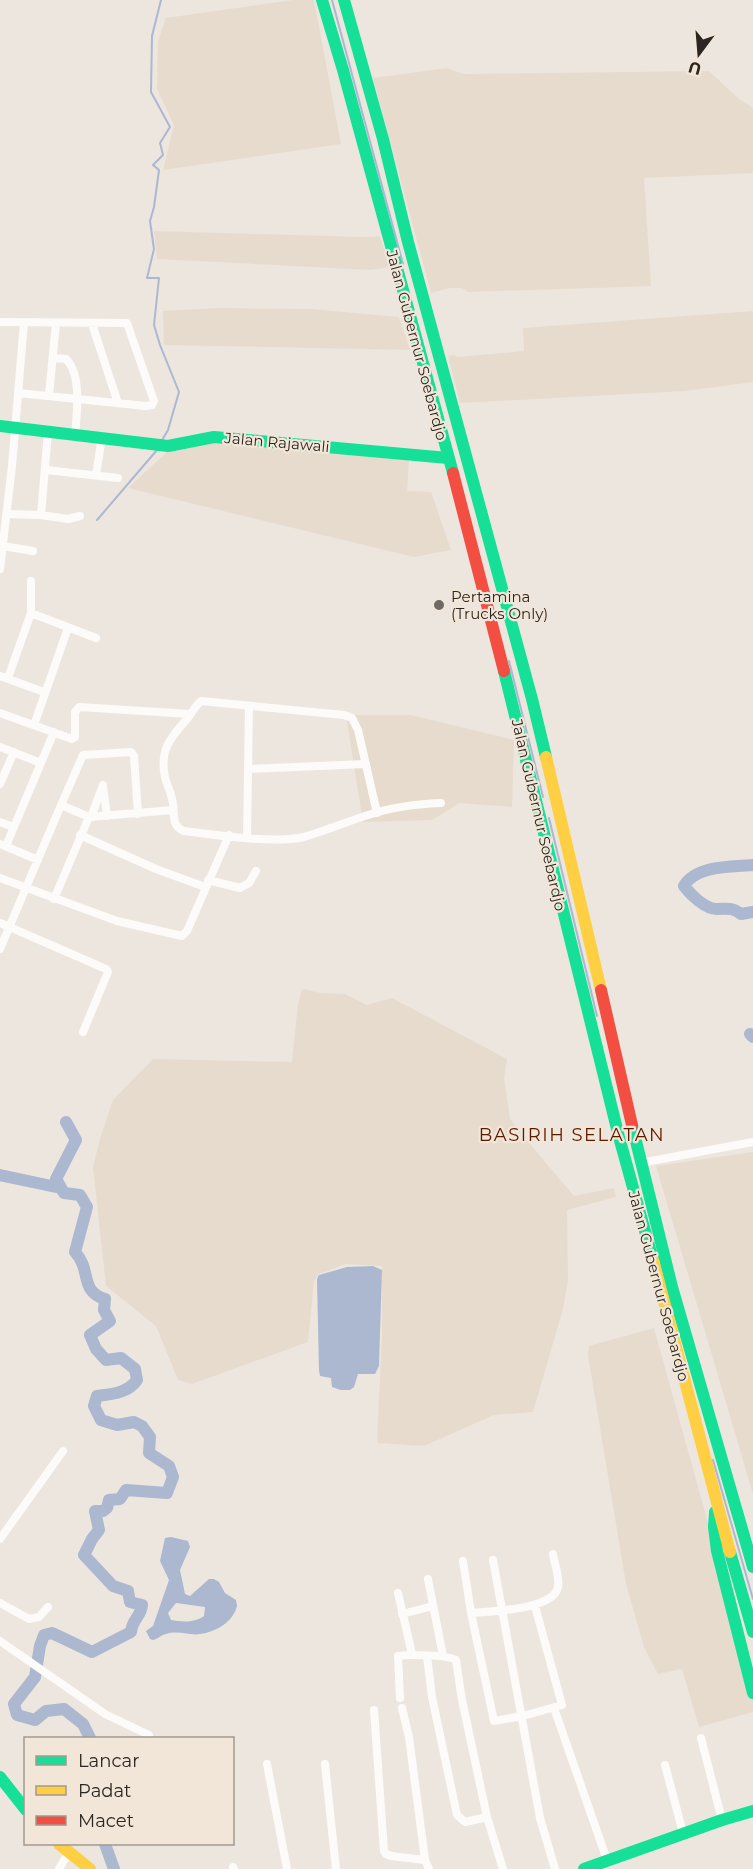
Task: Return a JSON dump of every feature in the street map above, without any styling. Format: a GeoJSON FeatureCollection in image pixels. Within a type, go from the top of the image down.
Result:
{"type":"FeatureCollection","features":[{"type":"Feature","properties":{"kind":"main road","name":"Jalan Gubernur Soebardjo"},"geometry":{"type":"LineString","coordinates":[[322,0],[468,527],[619,1137],[753,1632]]}},
{"type":"Feature","properties":{"kind":"main road","name":"Jalan Gubernur Soebardjo"},"geometry":{"type":"LineString","coordinates":[[344,0],[529,688],[619,1064],[640,1163],[672,1287],[753,1566]]}},
{"type":"Feature","properties":{"kind":"main road","name":"Jalan Rajawali"},"geometry":{"type":"LineString","coordinates":[[0,426],[168,446],[214,437],[448,458]]}},
{"type":"Feature","properties":{"kind":"main road"},"geometry":{"type":"LineString","coordinates":[[539,811],[557,806]]}},
{"type":"Feature","properties":{"kind":"main road"},"geometry":{"type":"LineString","coordinates":[[715,1497],[716,1544],[753,1693]]}},
{"type":"Feature","properties":{"kind":"main road"},"geometry":{"type":"LineString","coordinates":[[736,1508],[753,1532]]}},
{"type":"Feature","properties":{"kind":"main road"},"geometry":{"type":"LineString","coordinates":[[731,1606],[745,1603]]}},
{"type":"Feature","properties":{"kind":"main road"},"geometry":{"type":"LineString","coordinates":[[0,1777],[24,1807]]}},
{"type":"Feature","properties":{"kind":"main road"},"geometry":{"type":"LineString","coordinates":[[584,1869],[683,1833],[753,1811]]}},
{"type":"Feature","properties":{"kind":"main road"},"geometry":{"type":"LineString","coordinates":[[60,1845],[90,1869]]}},
{"type":"Feature","properties":{"kind":"street"},"geometry":{"type":"LineString","coordinates":[[0,322],[127,323],[154,401],[149,406],[18,393]]}},
{"type":"Feature","properties":{"kind":"street"},"geometry":{"type":"LineString","coordinates":[[0,569],[24,322]]}},
{"type":"Feature","properties":{"kind":"street"},"geometry":{"type":"LineString","coordinates":[[49,395],[56,323]]}},
{"type":"Feature","properties":{"kind":"street"},"geometry":{"type":"LineString","coordinates":[[92,324],[118,403]]}},
{"type":"Feature","properties":{"kind":"street"},"geometry":{"type":"LineString","coordinates":[[53,358],[64,358],[69,362],[78,399],[75,435]]}},
{"type":"Feature","properties":{"kind":"street"},"geometry":{"type":"LineString","coordinates":[[41,515],[48,432]]}},
{"type":"Feature","properties":{"kind":"street"},"geometry":{"type":"LineString","coordinates":[[96,475],[102,437]]}},
{"type":"Feature","properties":{"kind":"street"},"geometry":{"type":"LineString","coordinates":[[46,470],[118,478]]}},
{"type":"Feature","properties":{"kind":"street"},"geometry":{"type":"LineString","coordinates":[[7,514],[68,519],[80,516]]}},
{"type":"Feature","properties":{"kind":"street"},"geometry":{"type":"LineString","coordinates":[[3,546],[33,551]]}},
{"type":"Feature","properties":{"kind":"street"},"geometry":{"type":"LineString","coordinates":[[32,581],[31,613],[4,677],[44,692]]}},
{"type":"Feature","properties":{"kind":"street"},"geometry":{"type":"LineString","coordinates":[[31,613],[96,638]]}},
{"type":"Feature","properties":{"kind":"street"},"geometry":{"type":"LineString","coordinates":[[34,725],[68,628]]}},
{"type":"Feature","properties":{"kind":"street"},"geometry":{"type":"LineString","coordinates":[[376,813],[358,730],[352,718],[344,715],[249,707],[207,700],[198,703],[170,737],[164,758],[164,774],[173,803],[175,823],[180,830],[288,839],[303,837],[376,813],[441,803]]}},
{"type":"Feature","properties":{"kind":"street"},"geometry":{"type":"LineString","coordinates":[[0,713],[74,738],[75,709],[80,706],[190,714]]}},
{"type":"Feature","properties":{"kind":"street"},"geometry":{"type":"LineString","coordinates":[[247,837],[249,707]]}},
{"type":"Feature","properties":{"kind":"street"},"geometry":{"type":"LineString","coordinates":[[38,860],[3,845],[54,732]]}},
{"type":"Feature","properties":{"kind":"street"},"geometry":{"type":"LineString","coordinates":[[0,747],[41,764]]}},
{"type":"Feature","properties":{"kind":"street"},"geometry":{"type":"LineString","coordinates":[[0,949],[4,924],[26,888],[83,755],[131,752],[134,756],[138,814]]}},
{"type":"Feature","properties":{"kind":"street"},"geometry":{"type":"LineString","coordinates":[[0,784],[14,753]]}},
{"type":"Feature","properties":{"kind":"street"},"geometry":{"type":"LineString","coordinates":[[248,769],[366,764]]}},
{"type":"Feature","properties":{"kind":"street"},"geometry":{"type":"LineString","coordinates":[[54,899],[103,785],[107,816]]}},
{"type":"Feature","properties":{"kind":"street"},"geometry":{"type":"LineString","coordinates":[[61,805],[90,817],[173,810]]}},
{"type":"Feature","properties":{"kind":"street"},"geometry":{"type":"LineString","coordinates":[[0,822],[13,827]]}},
{"type":"Feature","properties":{"kind":"street"},"geometry":{"type":"LineString","coordinates":[[0,878],[117,921],[182,936],[187,931],[229,835]]}},
{"type":"Feature","properties":{"kind":"street"},"geometry":{"type":"LineString","coordinates":[[80,836],[156,869],[206,884],[240,888],[245,886],[256,872]]}},
{"type":"Feature","properties":{"kind":"street"},"geometry":{"type":"LineString","coordinates":[[4,924],[106,969],[108,972],[101,992],[83,1032]]}},
{"type":"Feature","properties":{"kind":"street"},"geometry":{"type":"LineString","coordinates":[[640,1163],[753,1142]]}},
{"type":"Feature","properties":{"kind":"street"},"geometry":{"type":"LineString","coordinates":[[0,1539],[63,1451]]}},
{"type":"Feature","properties":{"kind":"street"},"geometry":{"type":"LineString","coordinates":[[471,1613],[535,1606],[551,1598],[558,1587],[553,1554]]}},
{"type":"Feature","properties":{"kind":"street"},"geometry":{"type":"LineString","coordinates":[[493,1560],[540,1818],[555,1869]]}},
{"type":"Feature","properties":{"kind":"street"},"geometry":{"type":"LineString","coordinates":[[463,1561],[492,1719],[495,1722],[562,1705],[560,1690],[535,1606]]}},
{"type":"Feature","properties":{"kind":"street"},"geometry":{"type":"LineString","coordinates":[[428,1579],[443,1656]]}},
{"type":"Feature","properties":{"kind":"street"},"geometry":{"type":"LineString","coordinates":[[398,1593],[412,1654]]}},
{"type":"Feature","properties":{"kind":"street"},"geometry":{"type":"LineString","coordinates":[[0,1603],[29,1619],[39,1617],[48,1607]]}},
{"type":"Feature","properties":{"kind":"street"},"geometry":{"type":"LineString","coordinates":[[402,1614],[434,1606]]}},
{"type":"Feature","properties":{"kind":"street"},"geometry":{"type":"LineString","coordinates":[[0,1641],[105,1714],[149,1735]]}},
{"type":"Feature","properties":{"kind":"street"},"geometry":{"type":"LineString","coordinates":[[400,1698],[397,1658],[400,1655],[443,1656],[456,1660],[462,1700],[487,1817],[503,1869]]}},
{"type":"Feature","properties":{"kind":"street"},"geometry":{"type":"LineString","coordinates":[[427,1656],[432,1697],[457,1815],[465,1822],[487,1817]]}},
{"type":"Feature","properties":{"kind":"street"},"geometry":{"type":"LineString","coordinates":[[374,1710],[384,1851],[389,1856],[427,1864],[409,1737],[402,1708]]}},
{"type":"Feature","properties":{"kind":"street"},"geometry":{"type":"LineString","coordinates":[[554,1708],[607,1860]]}},
{"type":"Feature","properties":{"kind":"street"},"geometry":{"type":"LineString","coordinates":[[701,1738],[722,1820]]}},
{"type":"Feature","properties":{"kind":"street"},"geometry":{"type":"LineString","coordinates":[[267,1764],[287,1869]]}},
{"type":"Feature","properties":{"kind":"street"},"geometry":{"type":"LineString","coordinates":[[324,1764],[336,1869]]}},
{"type":"Feature","properties":{"kind":"street"},"geometry":{"type":"LineString","coordinates":[[665,1765],[683,1833]]}},
{"type":"Feature","properties":{"kind":"street"},"geometry":{"type":"LineString","coordinates":[[59,1869],[69,1852]]}},
{"type":"Feature","properties":{"kind":"shaded area"},"geometry":{"type":"Polygon","coordinates":[[[293,0],[314,0],[341,144],[163,170],[174,125],[157,89],[158,41],[166,18],[293,0]]]}},
{"type":"Feature","properties":{"kind":"shaded area"},"geometry":{"type":"Polygon","coordinates":[[[447,68],[463,74],[709,71],[739,99],[753,108],[753,173],[644,178],[651,286],[468,292],[462,288],[450,288],[431,293],[373,78],[447,68]]]}},
{"type":"Feature","properties":{"kind":"shaded area"},"geometry":{"type":"Polygon","coordinates":[[[154,231],[380,236],[389,267],[371,270],[157,259],[154,231]]]}},
{"type":"Feature","properties":{"kind":"shaded area"},"geometry":{"type":"Polygon","coordinates":[[[219,308],[311,309],[399,317],[410,350],[164,345],[163,311],[219,308]]]}},
{"type":"Feature","properties":{"kind":"shaded area"},"geometry":{"type":"Polygon","coordinates":[[[753,311],[753,382],[685,391],[460,403],[448,356],[524,351],[523,328],[753,311]]]}},
{"type":"Feature","properties":{"kind":"shaded area"},"geometry":{"type":"Polygon","coordinates":[[[212,439],[409,460],[407,491],[431,492],[451,550],[414,557],[128,488],[169,450],[212,439]]]}},
{"type":"Feature","properties":{"kind":"shaded area"},"geometry":{"type":"Polygon","coordinates":[[[346,715],[411,715],[514,740],[512,807],[459,803],[432,820],[363,822],[346,715]]]}},
{"type":"Feature","properties":{"kind":"shaded area"},"geometry":{"type":"Polygon","coordinates":[[[302,989],[345,994],[367,1005],[392,998],[507,1059],[504,1078],[510,1119],[525,1138],[574,1196],[614,1188],[616,1197],[567,1210],[568,1280],[563,1309],[533,1412],[494,1415],[424,1446],[378,1443],[382,1266],[346,1264],[319,1274],[314,1281],[308,1342],[192,1384],[178,1380],[156,1326],[106,1286],[93,1167],[113,1100],[153,1059],[292,1062],[298,1004],[302,989]]]}},
{"type":"Feature","properties":{"kind":"shaded area"},"geometry":{"type":"Polygon","coordinates":[[[753,1152],[753,1494],[656,1166],[753,1152]]]}},
{"type":"Feature","properties":{"kind":"shaded area"},"geometry":{"type":"Polygon","coordinates":[[[654,1328],[731,1606],[753,1700],[753,1712],[699,1727],[682,1669],[658,1674],[644,1647],[626,1584],[588,1355],[589,1346],[654,1328]]]}},
{"type":"Feature","properties":{"kind":"water"},"geometry":{"type":"Polygon","coordinates":[[[373,1266],[382,1270],[379,1366],[375,1374],[358,1374],[354,1387],[350,1390],[341,1390],[332,1387],[331,1378],[320,1376],[317,1279],[319,1275],[347,1267],[373,1266]]]}},
{"type":"Feature","properties":{"kind":"water"},"geometry":{"type":"Polygon","coordinates":[[[165,1538],[188,1541],[190,1547],[180,1570],[185,1594],[190,1596],[209,1579],[214,1579],[219,1582],[225,1593],[236,1600],[235,1612],[223,1625],[206,1633],[171,1633],[150,1639],[146,1631],[153,1626],[169,1580],[160,1561],[165,1538]],[[176,1603],[168,1613],[171,1620],[192,1621],[204,1616],[205,1607],[176,1603]]]}},
{"type":"Feature","properties":{"kind":"waterway"},"geometry":{"type":"LineString","coordinates":[[161,0],[152,36],[151,92],[170,127],[160,143],[163,155],[153,165],[159,170],[150,221],[154,249],[147,278],[159,278],[154,325],[179,392],[168,430],[161,442]]}},
{"type":"Feature","properties":{"kind":"waterway"},"geometry":{"type":"LineString","coordinates":[[332,0],[403,264]]}},
{"type":"Feature","properties":{"kind":"waterway"},"geometry":{"type":"LineString","coordinates":[[97,520],[157,450]]}},
{"type":"Feature","properties":{"kind":"waterway"},"geometry":{"type":"LineString","coordinates":[[509,661],[543,797]]}},
{"type":"Feature","properties":{"kind":"waterway"},"geometry":{"type":"LineString","coordinates":[[549,818],[597,1016]]}},
{"type":"Feature","properties":{"kind":"waterway"},"geometry":{"type":"LineString","coordinates":[[753,865],[715,868],[697,874],[684,886],[708,907],[732,909],[741,914],[753,912]]}},
{"type":"Feature","properties":{"kind":"waterway"},"geometry":{"type":"LineString","coordinates":[[750,1034],[753,1037]]}},
{"type":"Feature","properties":{"kind":"waterway"},"geometry":{"type":"LineString","coordinates":[[66,1122],[76,1140],[56,1179],[64,1193],[80,1195],[87,1207],[75,1252],[92,1291],[105,1299],[104,1310],[110,1321],[90,1335],[96,1349],[106,1360],[121,1358],[135,1369],[137,1380],[129,1388],[97,1396],[94,1406],[101,1420],[117,1425],[134,1422],[142,1426],[150,1437],[149,1453],[169,1466],[173,1477],[167,1493],[126,1490],[120,1499],[109,1500],[107,1508],[103,1511],[95,1511],[99,1530],[84,1555],[113,1586],[128,1591],[130,1602],[142,1605],[131,1632],[92,1652],[52,1633],[44,1635],[35,1677],[14,1704],[17,1715],[35,1720],[46,1711],[64,1709],[83,1724],[90,1737]]}},
{"type":"Feature","properties":{"kind":"waterway"},"geometry":{"type":"LineString","coordinates":[[0,1175],[61,1188]]}},
{"type":"Feature","properties":{"kind":"waterway"},"geometry":{"type":"LineString","coordinates":[[713,1460],[753,1599]]}},
{"type":"Feature","properties":{"kind":"waterway"},"geometry":{"type":"LineString","coordinates":[[105,1845],[114,1869]]}},
{"type":"Feature","properties":{"kind":"traffic: fast"},"geometry":{"type":"LineString","coordinates":[[322,0],[453,473]]}},
{"type":"Feature","properties":{"kind":"traffic: fast"},"geometry":{"type":"LineString","coordinates":[[344,0],[383,139],[408,242],[546,757]]}},
{"type":"Feature","properties":{"kind":"traffic: fast"},"geometry":{"type":"LineString","coordinates":[[0,426],[168,446],[214,437],[448,458]]}},
{"type":"Feature","properties":{"kind":"traffic: fast"},"geometry":{"type":"LineString","coordinates":[[504,671],[619,1137],[653,1260]]}},
{"type":"Feature","properties":{"kind":"traffic: fast"},"geometry":{"type":"LineString","coordinates":[[632,1125],[672,1287],[753,1567]]}},
{"type":"Feature","properties":{"kind":"traffic: fast"},"geometry":{"type":"LineString","coordinates":[[715,1512],[717,1551],[753,1693]]}},
{"type":"Feature","properties":{"kind":"traffic: fast"},"geometry":{"type":"LineString","coordinates":[[730,1552],[753,1632]]}},
{"type":"Feature","properties":{"kind":"traffic: fast"},"geometry":{"type":"LineString","coordinates":[[0,1777],[24,1807]]}},
{"type":"Feature","properties":{"kind":"traffic: fast"},"geometry":{"type":"LineString","coordinates":[[584,1869],[753,1811]]}},
{"type":"Feature","properties":{"kind":"traffic: slow"},"geometry":{"type":"LineString","coordinates":[[546,757],[601,990]]}},
{"type":"Feature","properties":{"kind":"traffic: slow"},"geometry":{"type":"LineString","coordinates":[[653,1260],[730,1552]]}},
{"type":"Feature","properties":{"kind":"traffic: slow"},"geometry":{"type":"LineString","coordinates":[[60,1845],[90,1869]]}},
{"type":"Feature","properties":{"kind":"traffic: jam"},"geometry":{"type":"LineString","coordinates":[[453,473],[504,671]]}},
{"type":"Feature","properties":{"kind":"traffic: jam"},"geometry":{"type":"LineString","coordinates":[[601,990],[632,1125]]}},
{"type":"Feature","properties":{"kind":"place","name":"Pertamina (Trucks Only)"},"geometry":{"type":"Point","coordinates":[439,605]}},
{"type":"Feature","properties":{"kind":"district","name":"BASIRIH SELATAN"},"geometry":{"type":"Point","coordinates":[572,1135]}}]}
